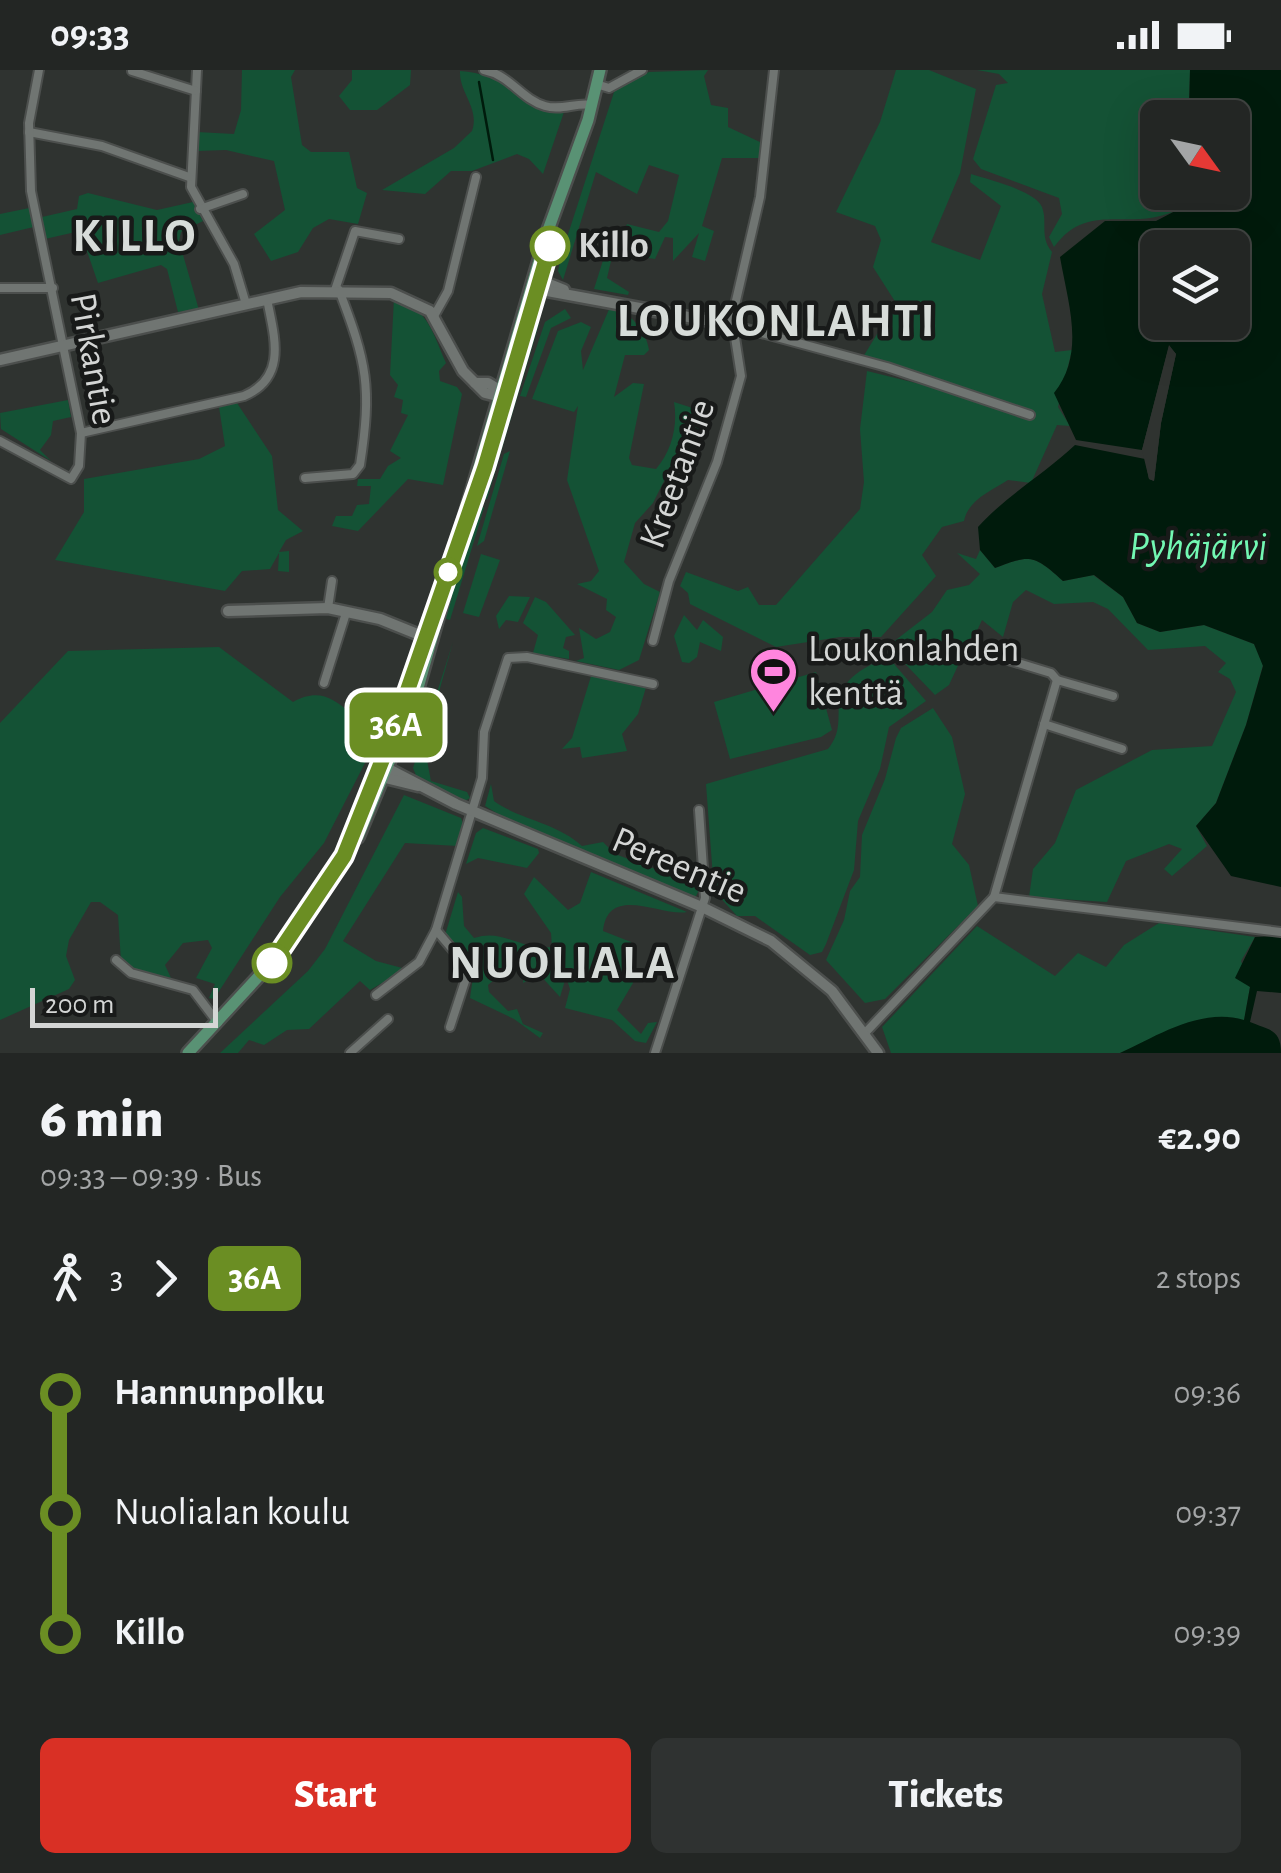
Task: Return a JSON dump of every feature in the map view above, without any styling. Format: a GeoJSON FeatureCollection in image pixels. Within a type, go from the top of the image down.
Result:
{"type":"FeatureCollection","features":[{"type":"Feature","properties":{"kind":"main road"},"geometry":{"type":"LineString","coordinates":[[188,1053],[282,950],[355,844],[430,634],[600,70]]}},
{"type":"Feature","properties":{"kind":"street","name":"Pirkantie"},"geometry":{"type":"LineString","coordinates":[[0,441],[71,479],[79,466],[81,433],[31,191],[29,132],[39,70]]}},
{"type":"Feature","properties":{"kind":"street"},"geometry":{"type":"LineString","coordinates":[[197,70],[189,177],[200,209],[234,264],[246,304]]}},
{"type":"Feature","properties":{"kind":"street"},"geometry":{"type":"LineString","coordinates":[[484,70],[503,76],[550,108],[590,104]]}},
{"type":"Feature","properties":{"kind":"street"},"geometry":{"type":"LineString","coordinates":[[596,84],[610,88],[642,70]]}},
{"type":"Feature","properties":{"kind":"street"},"geometry":{"type":"LineString","coordinates":[[732,325],[760,197],[774,70]]}},
{"type":"Feature","properties":{"kind":"street"},"geometry":{"type":"LineString","coordinates":[[132,72],[196,91]]}},
{"type":"Feature","properties":{"kind":"street"},"geometry":{"type":"LineString","coordinates":[[29,132],[98,145],[189,177]]}},
{"type":"Feature","properties":{"kind":"street"},"geometry":{"type":"LineString","coordinates":[[434,316],[448,291],[476,177]]}},
{"type":"Feature","properties":{"kind":"street"},"geometry":{"type":"LineString","coordinates":[[200,209],[242,194]]}},
{"type":"Feature","properties":{"kind":"street"},"geometry":{"type":"LineString","coordinates":[[304,478],[353,474],[360,465],[369,396],[357,332],[337,290],[356,231],[399,239]]}},
{"type":"Feature","properties":{"kind":"street"},"geometry":{"type":"LineString","coordinates":[[535,284],[732,325],[918,376],[1030,415]]}},
{"type":"Feature","properties":{"kind":"street"},"geometry":{"type":"LineString","coordinates":[[0,288],[53,288]]}},
{"type":"Feature","properties":{"kind":"street"},"geometry":{"type":"LineString","coordinates":[[0,360],[267,298],[337,290],[399,295],[434,316],[456,362],[475,383],[502,395]]}},
{"type":"Feature","properties":{"kind":"street"},"geometry":{"type":"LineString","coordinates":[[81,433],[244,396],[260,388],[272,375],[276,360],[267,298]]}},
{"type":"Feature","properties":{"kind":"street","name":"Kreetantie"},"geometry":{"type":"LineString","coordinates":[[653,640],[669,581],[717,462],[741,376],[741,354],[732,325]]}},
{"type":"Feature","properties":{"kind":"street"},"geometry":{"type":"LineString","coordinates":[[328,608],[332,581]]}},
{"type":"Feature","properties":{"kind":"street"},"geometry":{"type":"LineString","coordinates":[[228,611],[328,608],[430,634]]}},
{"type":"Feature","properties":{"kind":"street"},"geometry":{"type":"LineString","coordinates":[[324,683],[346,613]]}},
{"type":"Feature","properties":{"kind":"street"},"geometry":{"type":"LineString","coordinates":[[376,995],[419,962],[436,930],[483,773],[488,717],[510,656],[654,684]]}},
{"type":"Feature","properties":{"kind":"street"},"geometry":{"type":"LineString","coordinates":[[1005,659],[1112,696]]}},
{"type":"Feature","properties":{"kind":"street"},"geometry":{"type":"LineString","coordinates":[[866,1032],[994,896],[1057,680]]}},
{"type":"Feature","properties":{"kind":"street"},"geometry":{"type":"LineString","coordinates":[[1044,724],[1122,749]]}},
{"type":"Feature","properties":{"kind":"street","name":"Pereentie"},"geometry":{"type":"LineString","coordinates":[[383,772],[702,908],[792,955],[832,991],[878,1053]]}},
{"type":"Feature","properties":{"kind":"street"},"geometry":{"type":"LineString","coordinates":[[655,1053],[702,908],[699,810]]}},
{"type":"Feature","properties":{"kind":"street"},"geometry":{"type":"LineString","coordinates":[[994,896],[1276,931]]}},
{"type":"Feature","properties":{"kind":"street"},"geometry":{"type":"LineString","coordinates":[[436,930],[469,969],[450,1028]]}},
{"type":"Feature","properties":{"kind":"street"},"geometry":{"type":"LineString","coordinates":[[116,960],[131,973],[193,990],[218,1024]]}},
{"type":"Feature","properties":{"kind":"street"},"geometry":{"type":"LineString","coordinates":[[350,1053],[388,1019]]}},
{"type":"Feature","properties":{"kind":"green space"},"geometry":{"type":"Polygon","coordinates":[[[242,70],[295,70],[291,77],[302,145],[311,152],[349,152],[357,188],[367,193],[358,224],[329,219],[313,228],[298,252],[271,261],[254,234],[285,210],[274,161],[226,150],[196,151],[197,132],[234,134],[241,110],[242,70]]]}},
{"type":"Feature","properties":{"kind":"green space"},"geometry":{"type":"Polygon","coordinates":[[[352,70],[411,70],[410,85],[377,110],[350,110],[339,96],[352,80],[352,70]]]}},
{"type":"Feature","properties":{"kind":"green space"},"geometry":{"type":"Polygon","coordinates":[[[708,70],[704,76],[711,105],[728,108],[728,127],[762,143],[760,158],[722,158],[702,226],[714,231],[705,261],[692,257],[699,233],[673,261],[673,238],[665,237],[655,259],[624,254],[611,261],[607,278],[628,295],[594,289],[610,238],[623,233],[627,224],[659,232],[668,221],[679,175],[649,165],[637,194],[596,172],[563,280],[558,271],[561,256],[615,89],[649,72],[708,70]]]}},
{"type":"Feature","properties":{"kind":"green space"},"geometry":{"type":"Polygon","coordinates":[[[896,70],[929,70],[976,89],[960,173],[931,242],[980,260],[1001,206],[970,182],[971,174],[1021,191],[1042,207],[1046,240],[1052,252],[1042,294],[1055,352],[1072,350],[1058,407],[1070,426],[1057,425],[1031,483],[1008,480],[975,502],[964,521],[942,527],[922,555],[936,576],[881,637],[840,637],[776,647],[690,604],[688,593],[680,586],[686,572],[738,591],[748,587],[759,605],[776,605],[860,509],[864,482],[860,429],[867,371],[932,387],[935,377],[863,357],[896,303],[873,267],[881,240],[875,226],[836,212],[880,122],[896,70]]]}},
{"type":"Feature","properties":{"kind":"green space"},"geometry":{"type":"Polygon","coordinates":[[[977,70],[1190,70],[1189,100],[1140,100],[1140,210],[1176,210],[1145,219],[1082,224],[1054,247],[1049,237],[1062,214],[1059,198],[981,169],[973,159],[996,85],[1008,83],[999,74],[977,70]]]}},
{"type":"Feature","properties":{"kind":"green space"},"geometry":{"type":"Polygon","coordinates":[[[460,71],[490,77],[564,112],[543,174],[529,159],[517,154],[472,171],[451,171],[425,194],[382,190],[454,148],[472,131],[473,115],[460,71]]]}},
{"type":"Feature","properties":{"kind":"green space"},"geometry":{"type":"Polygon","coordinates":[[[88,193],[157,210],[193,202],[203,221],[181,232],[179,241],[199,310],[178,312],[167,269],[161,265],[98,283],[80,231],[45,239],[42,217],[77,209],[79,196],[88,193]]]}},
{"type":"Feature","properties":{"kind":"green space"},"geometry":{"type":"Polygon","coordinates":[[[34,207],[38,226],[0,235],[0,214],[34,207]]]}},
{"type":"Feature","properties":{"kind":"green space"},"geometry":{"type":"Polygon","coordinates":[[[394,298],[423,316],[446,363],[439,371],[440,381],[457,387],[462,394],[443,485],[408,479],[358,531],[332,526],[336,516],[352,516],[357,505],[369,504],[371,486],[357,486],[358,479],[380,479],[388,466],[401,458],[390,451],[408,415],[401,413],[403,400],[394,397],[398,385],[390,375],[394,298]]]}},
{"type":"Feature","properties":{"kind":"green space"},"geometry":{"type":"Polygon","coordinates":[[[610,307],[636,323],[649,350],[644,355],[625,355],[614,397],[633,383],[644,384],[629,458],[632,465],[656,469],[662,462],[672,437],[674,402],[702,411],[704,421],[690,468],[671,467],[653,503],[635,523],[624,562],[644,584],[660,592],[639,660],[619,670],[576,661],[584,658],[579,628],[596,639],[610,632],[616,617],[606,610],[607,599],[577,584],[591,581],[599,571],[567,480],[578,406],[574,412],[532,399],[558,331],[581,322],[591,327],[581,351],[583,370],[610,307]]]}},
{"type":"Feature","properties":{"kind":"green space"},"geometry":{"type":"Polygon","coordinates":[[[565,309],[571,318],[551,328],[526,397],[520,396],[545,322],[565,309]]]}},
{"type":"Feature","properties":{"kind":"green space"},"geometry":{"type":"Polygon","coordinates":[[[532,319],[539,324],[487,499],[477,496],[532,319]]]}},
{"type":"Feature","properties":{"kind":"green space"},"geometry":{"type":"Polygon","coordinates":[[[68,400],[71,417],[53,421],[51,435],[40,450],[51,461],[1,429],[0,413],[68,400]]]}},
{"type":"Feature","properties":{"kind":"green space"},"geometry":{"type":"Polygon","coordinates":[[[237,403],[272,456],[278,510],[303,531],[286,540],[279,552],[289,551],[289,572],[278,571],[279,553],[270,569],[242,571],[225,591],[55,560],[84,512],[84,479],[199,459],[225,446],[219,407],[237,403]]]}},
{"type":"Feature","properties":{"kind":"green space"},"geometry":{"type":"Polygon","coordinates":[[[510,451],[484,541],[477,546],[504,454],[510,451]]]}},
{"type":"Feature","properties":{"kind":"green space"},"geometry":{"type":"Polygon","coordinates":[[[476,501],[484,508],[450,620],[443,618],[476,501]]]}},
{"type":"Feature","properties":{"kind":"green space"},"geometry":{"type":"Polygon","coordinates":[[[980,550],[995,568],[1025,559],[1045,566],[1063,581],[1093,575],[1123,597],[1137,623],[1160,632],[1204,625],[1254,644],[1263,665],[1246,725],[1216,803],[1196,826],[1207,846],[1172,876],[1164,869],[1182,849],[1169,844],[1126,861],[1107,902],[1029,897],[1033,869],[1055,843],[1076,790],[1152,750],[1212,746],[1236,692],[1230,679],[1218,672],[1226,663],[1205,646],[1148,650],[1108,609],[1093,602],[1054,604],[1026,590],[1013,602],[1003,637],[982,620],[975,635],[959,648],[962,657],[949,685],[935,695],[888,646],[932,612],[947,590],[969,585],[980,574],[957,553],[976,559],[980,550]]]}},
{"type":"Feature","properties":{"kind":"green space"},"geometry":{"type":"Polygon","coordinates":[[[481,554],[500,560],[479,617],[463,613],[481,554]]]}},
{"type":"Feature","properties":{"kind":"green space"},"geometry":{"type":"Polygon","coordinates":[[[509,596],[530,597],[518,622],[506,620],[499,629],[496,616],[509,596]]]}},
{"type":"Feature","properties":{"kind":"green space"},"geometry":{"type":"Polygon","coordinates":[[[535,597],[546,602],[575,635],[566,637],[563,648],[569,651],[569,659],[533,653],[538,635],[523,623],[535,597]]]}},
{"type":"Feature","properties":{"kind":"green space"},"geometry":{"type":"Polygon","coordinates":[[[684,615],[697,630],[703,620],[723,637],[721,651],[700,642],[697,657],[689,663],[682,662],[674,636],[684,615]]]}},
{"type":"Feature","properties":{"kind":"green space"},"geometry":{"type":"Polygon","coordinates":[[[453,642],[424,745],[431,781],[467,792],[470,798],[463,802],[418,780],[413,768],[453,642]]]}},
{"type":"Feature","properties":{"kind":"green space"},"geometry":{"type":"Polygon","coordinates":[[[219,647],[293,702],[324,696],[352,715],[353,753],[368,757],[324,843],[280,897],[214,999],[209,998],[215,984],[196,978],[212,948],[208,940],[183,943],[165,965],[171,978],[136,972],[121,961],[118,915],[100,902],[91,902],[69,940],[66,956],[75,980],[69,989],[0,1020],[0,723],[68,651],[219,647]]]}},
{"type":"Feature","properties":{"kind":"green space"},"geometry":{"type":"Polygon","coordinates":[[[888,657],[926,701],[889,727],[880,769],[858,821],[854,870],[822,952],[810,955],[755,916],[737,916],[714,891],[706,784],[828,749],[838,725],[842,691],[864,669],[888,657]]]}},
{"type":"Feature","properties":{"kind":"green space","name":"Loukonlahden kenttä"},"geometry":{"type":"Polygon","coordinates":[[[816,672],[832,730],[821,737],[730,759],[714,702],[816,672]]]}},
{"type":"Feature","properties":{"kind":"green space"},"geometry":{"type":"Polygon","coordinates":[[[592,673],[647,684],[638,714],[622,734],[627,751],[582,758],[580,747],[562,749],[572,738],[592,673]]]}},
{"type":"Feature","properties":{"kind":"green space"},"geometry":{"type":"Polygon","coordinates":[[[933,708],[952,737],[965,794],[952,844],[969,865],[978,906],[885,999],[865,1003],[826,960],[844,920],[850,891],[860,877],[862,835],[885,779],[896,738],[901,728],[933,708]]]}},
{"type":"Feature","properties":{"kind":"green space"},"geometry":{"type":"Polygon","coordinates":[[[491,784],[494,801],[504,807],[561,832],[582,846],[603,842],[615,854],[701,886],[695,898],[508,820],[485,806],[491,784]]]}},
{"type":"Feature","properties":{"kind":"green space"},"geometry":{"type":"Polygon","coordinates":[[[404,795],[461,818],[464,826],[458,846],[405,843],[343,941],[376,961],[406,969],[370,990],[360,981],[309,1029],[287,1030],[264,1045],[249,1040],[238,1053],[220,1053],[308,971],[325,949],[404,795]]]}},
{"type":"Feature","properties":{"kind":"green space"},"geometry":{"type":"Polygon","coordinates":[[[483,828],[538,849],[539,853],[527,868],[478,858],[466,864],[476,833],[483,828]]]}},
{"type":"Feature","properties":{"kind":"green space"},"geometry":{"type":"Polygon","coordinates":[[[591,872],[687,912],[625,905],[615,908],[607,917],[603,931],[631,942],[633,983],[617,1010],[641,1034],[648,1023],[657,1022],[646,1043],[635,1041],[612,1020],[565,1008],[570,989],[566,977],[560,997],[539,974],[523,983],[524,970],[501,974],[488,985],[489,992],[508,1011],[517,1009],[523,1024],[543,1033],[540,1038],[514,1019],[470,998],[474,970],[445,935],[458,892],[462,897],[464,926],[474,938],[494,936],[552,947],[551,933],[524,894],[534,877],[568,910],[580,903],[591,872]]]}},
{"type":"Feature","properties":{"kind":"green space"},"geometry":{"type":"Polygon","coordinates":[[[1159,923],[1255,937],[1241,961],[1250,987],[1244,1021],[1143,1043],[1120,1053],[891,1053],[882,1027],[977,926],[1055,976],[1078,953],[1106,967],[1124,945],[1159,923]]]}},
{"type":"Feature","properties":{"kind":"water","name":"Pyhäjärvi"},"geometry":{"type":"Polygon","coordinates":[[[1190,70],[1281,70],[1281,887],[1231,876],[1196,826],[1216,803],[1246,725],[1263,666],[1254,644],[1204,625],[1160,632],[1137,623],[1123,597],[1094,575],[1063,581],[1032,559],[995,568],[980,550],[978,527],[1075,445],[1145,459],[1149,479],[1154,481],[1161,423],[1176,354],[1169,346],[1142,450],[1076,440],[1054,393],[1064,378],[1072,345],[1060,257],[1105,221],[1156,221],[1177,210],[1250,210],[1250,100],[1189,100],[1190,70]]]}},
{"type":"Feature","properties":{"kind":"water"},"geometry":{"type":"Polygon","coordinates":[[[1255,937],[1281,938],[1281,993],[1257,991],[1250,1022],[1276,1035],[1281,1053],[1120,1053],[1196,1020],[1244,1020],[1250,987],[1235,978],[1255,937]]]}},
{"type":"Feature","properties":{"kind":"pier"},"geometry":{"type":"Polygon","coordinates":[[[1169,345],[1176,354],[1161,423],[1154,481],[1149,479],[1142,450],[1169,345]]]}},
{"type":"Feature","properties":{"kind":"waterway"},"geometry":{"type":"LineString","coordinates":[[479,82],[493,160]]}},
{"type":"Feature","properties":{"kind":"bus line","name":"36A"},"geometry":{"type":"LineString","coordinates":[[272,963],[344,856],[391,738],[485,467],[550,246]]}},
{"type":"Feature","properties":{"kind":"place","name":"Killo"},"geometry":{"type":"Point","coordinates":[550,246]}},
{"type":"Feature","properties":{"kind":"place","name":"Loukonlahden kenttä"},"geometry":{"type":"Point","coordinates":[773,714]}},
{"type":"Feature","properties":{"kind":"district","name":"KILLO"},"geometry":{"type":"Point","coordinates":[135,237]}},
{"type":"Feature","properties":{"kind":"district","name":"LOUKONLAHTI"},"geometry":{"type":"Point","coordinates":[777,322]}},
{"type":"Feature","properties":{"kind":"district","name":"NUOLIALA"},"geometry":{"type":"Point","coordinates":[563,964]}}]}
